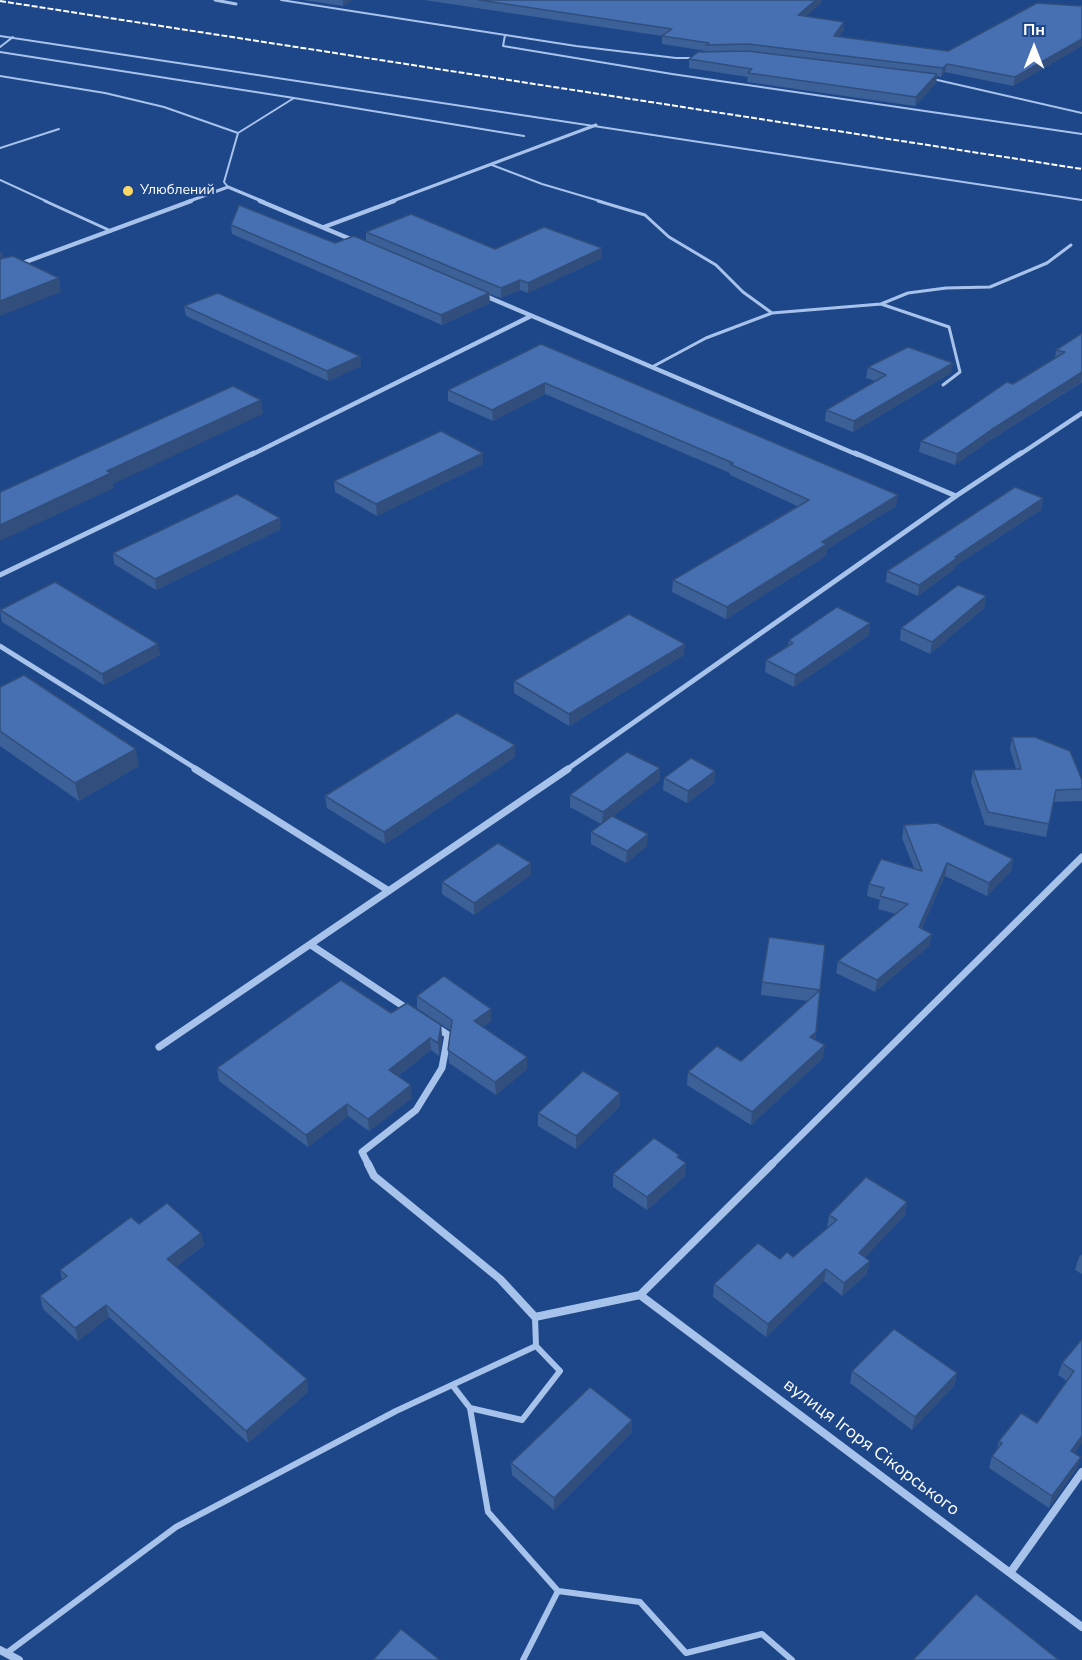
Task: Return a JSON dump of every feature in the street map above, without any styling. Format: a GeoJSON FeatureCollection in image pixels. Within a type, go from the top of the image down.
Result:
{"type":"FeatureCollection","features":[{"type":"Feature","properties":{"kind":"street"},"geometry":{"type":"LineString","coordinates":[[215,0],[236,4]]}},
{"type":"Feature","properties":{"kind":"street"},"geometry":{"type":"LineString","coordinates":[[323,227],[596,125]]}},
{"type":"Feature","properties":{"kind":"street"},"geometry":{"type":"LineString","coordinates":[[11,267],[228,188],[356,241]]}},
{"type":"Feature","properties":{"kind":"street"},"geometry":{"type":"LineString","coordinates":[[477,292],[956,496]]}},
{"type":"Feature","properties":{"kind":"street"},"geometry":{"type":"LineString","coordinates":[[0,575],[320,422],[531,316]]}},
{"type":"Feature","properties":{"kind":"street"},"geometry":{"type":"LineString","coordinates":[[159,1047],[511,809],[956,496],[1082,413]]}},
{"type":"Feature","properties":{"kind":"street"},"geometry":{"type":"LineString","coordinates":[[0,646],[389,891]]}},
{"type":"Feature","properties":{"kind":"street"},"geometry":{"type":"LineString","coordinates":[[430,1023],[448,1035],[442,1068],[416,1110],[362,1152],[374,1176],[500,1278],[535,1317],[640,1295],[1082,857]]}},
{"type":"Feature","properties":{"kind":"street"},"geometry":{"type":"LineString","coordinates":[[311,945],[421,1018]]}},
{"type":"Feature","properties":{"kind":"street","name":"вулиця Ігоря Сікорського"},"geometry":{"type":"LineString","coordinates":[[640,1295],[1082,1627]]}},
{"type":"Feature","properties":{"kind":"street"},"geometry":{"type":"LineString","coordinates":[[1010,1573],[1082,1472]]}},
{"type":"Feature","properties":{"kind":"street"},"geometry":{"type":"LineString","coordinates":[[4,1651],[19,1660]]}},
{"type":"Feature","properties":{"kind":"lane"},"geometry":{"type":"LineString","coordinates":[[281,0],[576,46],[676,58],[696,58]]}},
{"type":"Feature","properties":{"kind":"lane"},"geometry":{"type":"LineString","coordinates":[[505,35],[504,46],[743,85],[1082,134]]}},
{"type":"Feature","properties":{"kind":"lane"},"geometry":{"type":"LineString","coordinates":[[0,36],[1082,200]]}},
{"type":"Feature","properties":{"kind":"lane"},"geometry":{"type":"LineString","coordinates":[[0,47],[13,37]]}},
{"type":"Feature","properties":{"kind":"lane"},"geometry":{"type":"LineString","coordinates":[[0,52],[524,136]]}},
{"type":"Feature","properties":{"kind":"lane"},"geometry":{"type":"LineString","coordinates":[[0,76],[105,93],[164,108],[238,133]]}},
{"type":"Feature","properties":{"kind":"lane"},"geometry":{"type":"LineString","coordinates":[[932,79],[1082,113]]}},
{"type":"Feature","properties":{"kind":"lane"},"geometry":{"type":"LineString","coordinates":[[228,188],[224,182],[238,133],[294,98]]}},
{"type":"Feature","properties":{"kind":"lane"},"geometry":{"type":"LineString","coordinates":[[0,148],[59,129]]}},
{"type":"Feature","properties":{"kind":"lane"},"geometry":{"type":"LineString","coordinates":[[492,165],[542,184],[645,214],[669,237],[716,265],[742,292],[772,314]]}},
{"type":"Feature","properties":{"kind":"lane"},"geometry":{"type":"LineString","coordinates":[[0,180],[111,231]]}},
{"type":"Feature","properties":{"kind":"lane"},"geometry":{"type":"LineString","coordinates":[[652,367],[706,338],[772,314],[882,304],[908,293],[946,288],[990,287],[1047,262],[1071,245]]}},
{"type":"Feature","properties":{"kind":"lane"},"geometry":{"type":"LineString","coordinates":[[882,304],[949,327],[960,372],[943,385]]}},
{"type":"Feature","properties":{"kind":"lane"},"geometry":{"type":"LineString","coordinates":[[470,1408],[522,1419],[560,1371],[536,1346],[535,1317]]}},
{"type":"Feature","properties":{"kind":"lane"},"geometry":{"type":"LineString","coordinates":[[4,1651],[176,1527],[396,1411],[536,1346]]}},
{"type":"Feature","properties":{"kind":"lane"},"geometry":{"type":"LineString","coordinates":[[453,1386],[470,1408],[488,1512],[558,1591],[640,1602],[686,1653],[762,1634],[792,1660]]}},
{"type":"Feature","properties":{"kind":"lane"},"geometry":{"type":"LineString","coordinates":[[524,1660],[558,1591]]}},
{"type":"Feature","properties":{"kind":"building"},"geometry":{"type":"Polygon","coordinates":[[[479,0],[816,0],[798,15],[844,22],[834,36],[948,51],[1037,3],[1082,6],[1082,39],[1015,77],[947,64],[943,68],[748,44],[706,45],[709,43],[662,36],[672,29],[479,0]]]}},
{"type":"Feature","properties":{"kind":"building"},"geometry":{"type":"Polygon","coordinates":[[[747,51],[937,74],[916,97],[748,73],[752,69],[689,59],[698,52],[747,51]]]}},
{"type":"Feature","properties":{"kind":"building"},"geometry":{"type":"Polygon","coordinates":[[[239,205],[335,243],[354,236],[489,293],[441,315],[231,225],[239,205]]]}},
{"type":"Feature","properties":{"kind":"building"},"geometry":{"type":"Polygon","coordinates":[[[411,214],[495,249],[544,227],[602,248],[528,283],[520,280],[501,288],[366,232],[411,214]]]}},
{"type":"Feature","properties":{"kind":"building"},"geometry":{"type":"Polygon","coordinates":[[[13,256],[59,278],[0,301],[0,259],[13,256]]]}},
{"type":"Feature","properties":{"kind":"building"},"geometry":{"type":"Polygon","coordinates":[[[218,293],[360,356],[327,371],[184,306],[218,293]]]}},
{"type":"Feature","properties":{"kind":"building"},"geometry":{"type":"Polygon","coordinates":[[[1082,333],[1082,372],[957,454],[921,441],[1007,382],[1013,384],[1065,352],[1056,350],[1082,333]]]}},
{"type":"Feature","properties":{"kind":"building"},"geometry":{"type":"Polygon","coordinates":[[[541,344],[898,495],[822,542],[827,544],[727,607],[673,580],[809,500],[730,464],[733,463],[545,383],[492,410],[448,390],[541,344]]]}},
{"type":"Feature","properties":{"kind":"building"},"geometry":{"type":"Polygon","coordinates":[[[908,347],[953,363],[854,421],[826,410],[886,375],[868,367],[908,347]]]}},
{"type":"Feature","properties":{"kind":"building"},"geometry":{"type":"Polygon","coordinates":[[[233,386],[261,400],[107,471],[111,473],[0,525],[0,492],[233,386]]]}},
{"type":"Feature","properties":{"kind":"building"},"geometry":{"type":"Polygon","coordinates":[[[441,431],[483,453],[376,504],[334,481],[441,431]]]}},
{"type":"Feature","properties":{"kind":"building"},"geometry":{"type":"Polygon","coordinates":[[[1015,487],[1043,498],[955,557],[957,558],[919,585],[887,571],[1015,487]]]}},
{"type":"Feature","properties":{"kind":"building"},"geometry":{"type":"Polygon","coordinates":[[[237,494],[280,518],[155,579],[113,553],[237,494]]]}},
{"type":"Feature","properties":{"kind":"building"},"geometry":{"type":"Polygon","coordinates":[[[55,582],[158,644],[102,674],[0,610],[55,582]]]}},
{"type":"Feature","properties":{"kind":"building"},"geometry":{"type":"Polygon","coordinates":[[[958,585],[986,596],[932,642],[901,628],[958,585]]]}},
{"type":"Feature","properties":{"kind":"building"},"geometry":{"type":"Polygon","coordinates":[[[837,607],[870,623],[795,675],[766,660],[793,643],[789,640],[837,607]]]}},
{"type":"Feature","properties":{"kind":"building"},"geometry":{"type":"Polygon","coordinates":[[[629,614],[685,644],[569,714],[514,681],[629,614]]]}},
{"type":"Feature","properties":{"kind":"building"},"geometry":{"type":"Polygon","coordinates":[[[24,675],[136,749],[75,783],[0,731],[0,687],[24,675]]]}},
{"type":"Feature","properties":{"kind":"building"},"geometry":{"type":"Polygon","coordinates":[[[457,713],[515,745],[384,832],[325,796],[457,713]]]}},
{"type":"Feature","properties":{"kind":"building"},"geometry":{"type":"Polygon","coordinates":[[[1012,737],[1035,737],[1070,751],[1082,780],[1082,789],[1056,790],[1049,824],[988,812],[973,770],[1021,769],[1012,737]]]}},
{"type":"Feature","properties":{"kind":"building"},"geometry":{"type":"Polygon","coordinates":[[[627,752],[660,768],[603,812],[570,795],[627,752]]]}},
{"type":"Feature","properties":{"kind":"building"},"geometry":{"type":"Polygon","coordinates":[[[691,758],[715,771],[688,791],[664,778],[691,758]]]}},
{"type":"Feature","properties":{"kind":"building"},"geometry":{"type":"Polygon","coordinates":[[[612,816],[648,834],[627,851],[591,832],[612,816]]]}},
{"type":"Feature","properties":{"kind":"building"},"geometry":{"type":"Polygon","coordinates":[[[937,823],[1013,859],[989,883],[947,863],[919,927],[932,934],[877,980],[838,961],[908,904],[880,896],[884,888],[869,884],[881,859],[922,871],[904,825],[937,823]]]}},
{"type":"Feature","properties":{"kind":"building"},"geometry":{"type":"Polygon","coordinates":[[[498,843],[531,863],[474,903],[442,882],[498,843]]]}},
{"type":"Feature","properties":{"kind":"building"},"geometry":{"type":"Polygon","coordinates":[[[769,937],[825,945],[820,990],[762,982],[769,937]]]}},
{"type":"Feature","properties":{"kind":"building"},"geometry":{"type":"Polygon","coordinates":[[[444,976],[491,1009],[474,1021],[527,1057],[495,1082],[448,1050],[452,1020],[417,996],[444,976]]]}},
{"type":"Feature","properties":{"kind":"building"},"geometry":{"type":"Polygon","coordinates":[[[341,980],[391,1013],[407,1003],[441,1025],[438,1043],[430,1038],[389,1070],[411,1085],[368,1119],[347,1104],[306,1135],[217,1068],[341,980]]]}},
{"type":"Feature","properties":{"kind":"building"},"geometry":{"type":"Polygon","coordinates":[[[820,990],[816,1032],[810,1037],[825,1045],[752,1112],[688,1072],[717,1046],[741,1061],[820,990]]]}},
{"type":"Feature","properties":{"kind":"building"},"geometry":{"type":"Polygon","coordinates":[[[583,1071],[620,1093],[576,1136],[538,1113],[583,1071]]]}},
{"type":"Feature","properties":{"kind":"building"},"geometry":{"type":"Polygon","coordinates":[[[654,1138],[679,1155],[677,1157],[686,1163],[647,1197],[613,1174],[654,1138]]]}},
{"type":"Feature","properties":{"kind":"building"},"geometry":{"type":"Polygon","coordinates":[[[866,1177],[907,1202],[859,1253],[870,1261],[844,1283],[826,1269],[768,1324],[714,1284],[758,1243],[780,1259],[787,1252],[793,1257],[837,1220],[829,1215],[866,1177]]]}},
{"type":"Feature","properties":{"kind":"building"},"geometry":{"type":"Polygon","coordinates":[[[167,1203],[201,1233],[167,1259],[307,1379],[246,1431],[106,1305],[75,1328],[40,1296],[67,1276],[60,1270],[131,1217],[139,1224],[167,1203]]]}},
{"type":"Feature","properties":{"kind":"building"},"geometry":{"type":"Polygon","coordinates":[[[894,1329],[957,1373],[915,1417],[852,1371],[894,1329]]]}},
{"type":"Feature","properties":{"kind":"building"},"geometry":{"type":"Polygon","coordinates":[[[1082,1339],[1082,1436],[1071,1451],[1081,1457],[1052,1496],[992,1456],[1002,1443],[999,1441],[1021,1413],[1037,1423],[1074,1371],[1062,1363],[1082,1339]]]}},
{"type":"Feature","properties":{"kind":"building"},"geometry":{"type":"Polygon","coordinates":[[[590,1387],[632,1420],[554,1498],[511,1463],[590,1387]]]}},
{"type":"Feature","properties":{"kind":"building"},"geometry":{"type":"Polygon","coordinates":[[[976,1594],[1059,1660],[913,1660],[976,1594]]]}},
{"type":"Feature","properties":{"kind":"building"},"geometry":{"type":"Polygon","coordinates":[[[401,1629],[440,1660],[373,1660],[401,1629]]]}},
{"type":"Feature","properties":{"kind":"railway"},"geometry":{"type":"LineString","coordinates":[[0,1],[1082,169]]}},
{"type":"Feature","properties":{"kind":"place","name":"Улюблений"},"geometry":{"type":"Point","coordinates":[128,191]}}]}
